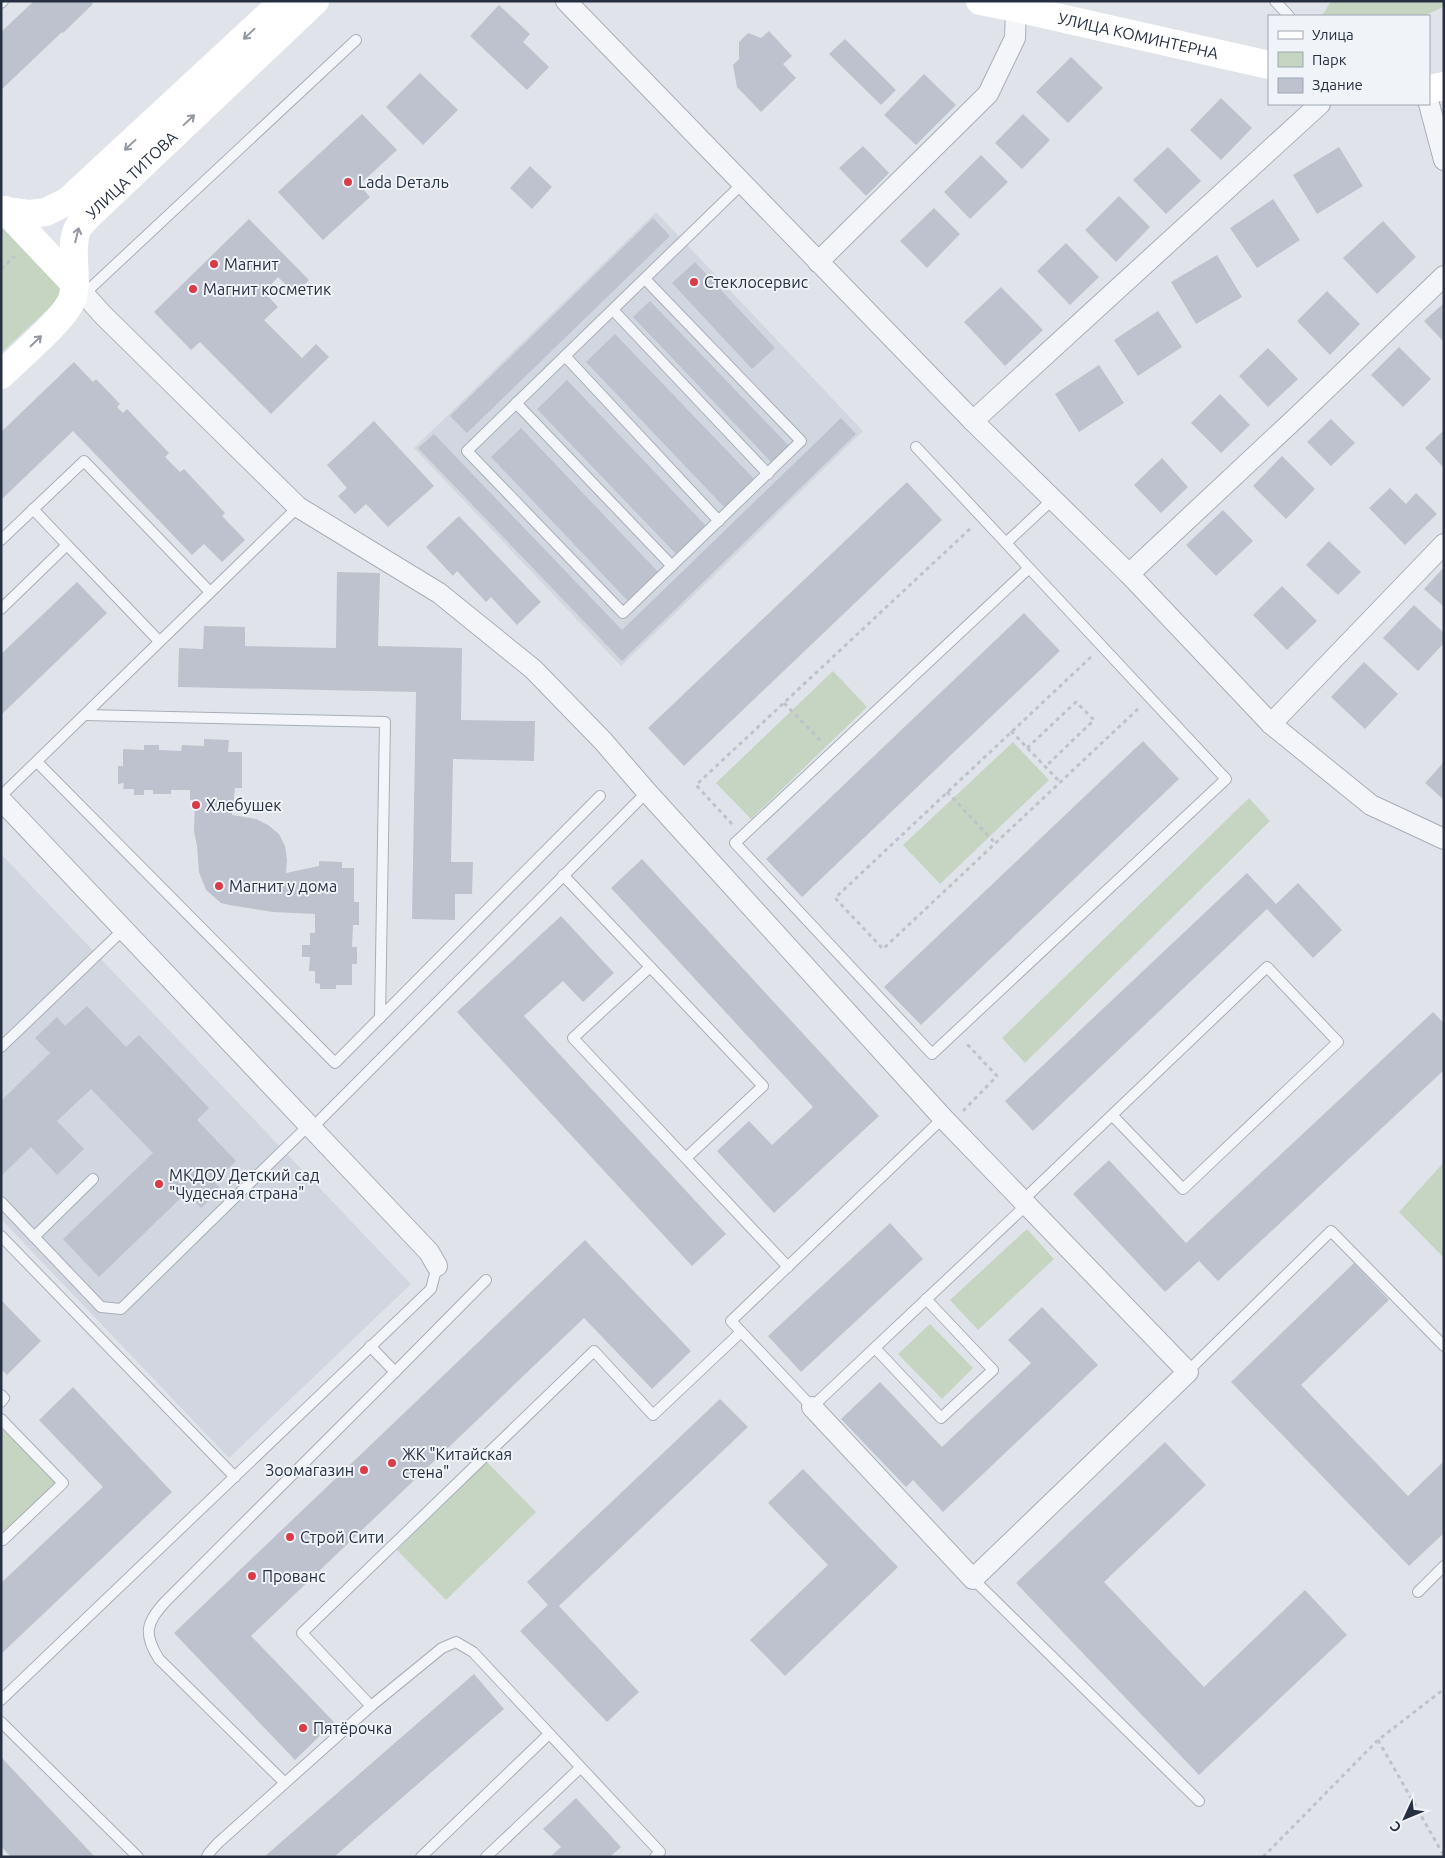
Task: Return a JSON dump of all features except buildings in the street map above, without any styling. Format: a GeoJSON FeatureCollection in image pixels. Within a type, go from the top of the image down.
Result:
{"type":"FeatureCollection","features":[{"type":"Feature","properties":{"kind":"street","name":"УЛИЦА ТИТОВА"},"geometry":{"type":"LineString","coordinates":[[3,210],[30,214],[46,212],[68,201],[284,1]]}},
{"type":"Feature","properties":{"kind":"street","name":"УЛИЦА ТИТОВА"},"geometry":{"type":"LineString","coordinates":[[1,375],[64,313],[79,289],[74,248],[77,230],[87,217],[315,1]]}},
{"type":"Feature","properties":{"kind":"street"},"geometry":{"type":"LineString","coordinates":[[566,1],[973,421],[1129,574],[1271,724],[1371,805],[1444,839]]}},
{"type":"Feature","properties":{"kind":"street","name":"УЛИЦА КОМИНТЕРНА"},"geometry":{"type":"LineString","coordinates":[[980,1],[1268,65]]}},
{"type":"Feature","properties":{"kind":"street"},"geometry":{"type":"LineString","coordinates":[[818,262],[988,94],[1015,38],[1016,8]]}},
{"type":"Feature","properties":{"kind":"street"},"geometry":{"type":"LineString","coordinates":[[1430,89],[1444,86]]}},
{"type":"Feature","properties":{"kind":"street"},"geometry":{"type":"LineString","coordinates":[[973,421],[1319,105]]}},
{"type":"Feature","properties":{"kind":"street"},"geometry":{"type":"LineString","coordinates":[[1429,105],[1444,160]]}},
{"type":"Feature","properties":{"kind":"street"},"geometry":{"type":"LineString","coordinates":[[3,210],[103,314],[298,507],[439,593],[533,669],[603,741],[647,792],[946,1121],[1188,1371],[973,1578],[812,1407]]}},
{"type":"Feature","properties":{"kind":"street"},"geometry":{"type":"LineString","coordinates":[[1129,574],[1292,422],[1444,276]]}},
{"type":"Feature","properties":{"kind":"street"},"geometry":{"type":"LineString","coordinates":[[64,313],[77,309],[103,314]]}},
{"type":"Feature","properties":{"kind":"street"},"geometry":{"type":"LineString","coordinates":[[1271,724],[1444,544]]}},
{"type":"Feature","properties":{"kind":"street"},"geometry":{"type":"LineString","coordinates":[[1,800],[429,1252],[437,1266]]}},
{"type":"Feature","properties":{"kind":"lane"},"geometry":{"type":"LineString","coordinates":[[1275,1],[1288,15]]}},
{"type":"Feature","properties":{"kind":"lane"},"geometry":{"type":"LineString","coordinates":[[79,289],[356,40]]}},
{"type":"Feature","properties":{"kind":"lane"},"geometry":{"type":"LineString","coordinates":[[645,279],[801,441],[623,614],[466,451],[742,184]]}},
{"type":"Feature","properties":{"kind":"lane"},"geometry":{"type":"LineString","coordinates":[[613,310],[768,474]]}},
{"type":"Feature","properties":{"kind":"lane"},"geometry":{"type":"LineString","coordinates":[[565,356],[719,521]]}},
{"type":"Feature","properties":{"kind":"lane"},"geometry":{"type":"LineString","coordinates":[[516,403],[672,566]]}},
{"type":"Feature","properties":{"kind":"lane"},"geometry":{"type":"LineString","coordinates":[[916,447],[1030,568],[1226,779],[932,1054],[735,843],[1030,568]]}},
{"type":"Feature","properties":{"kind":"lane"},"geometry":{"type":"LineString","coordinates":[[1,540],[84,461],[210,592]]}},
{"type":"Feature","properties":{"kind":"lane"},"geometry":{"type":"LineString","coordinates":[[1006,543],[1053,499]]}},
{"type":"Feature","properties":{"kind":"lane"},"geometry":{"type":"LineString","coordinates":[[1,796],[298,507]]}},
{"type":"Feature","properties":{"kind":"lane"},"geometry":{"type":"LineString","coordinates":[[33,509],[159,641]]}},
{"type":"Feature","properties":{"kind":"lane"},"geometry":{"type":"LineString","coordinates":[[1,609],[67,545]]}},
{"type":"Feature","properties":{"kind":"lane"},"geometry":{"type":"LineString","coordinates":[[85,715],[385,722],[380,1018]]}},
{"type":"Feature","properties":{"kind":"lane"},"geometry":{"type":"LineString","coordinates":[[37,762],[335,1063],[600,796]]}},
{"type":"Feature","properties":{"kind":"lane"},"geometry":{"type":"LineString","coordinates":[[1,1202],[101,1307],[122,1309],[310,1127],[647,792]]}},
{"type":"Feature","properties":{"kind":"lane"},"geometry":{"type":"LineString","coordinates":[[563,875],[762,1086],[686,1158]]}},
{"type":"Feature","properties":{"kind":"lane"},"geometry":{"type":"LineString","coordinates":[[1,1047],[124,929]]}},
{"type":"Feature","properties":{"kind":"lane"},"geometry":{"type":"LineString","coordinates":[[650,967],[573,1038],[788,1266]]}},
{"type":"Feature","properties":{"kind":"lane"},"geometry":{"type":"LineString","coordinates":[[946,1121],[730,1321],[812,1407],[1020,1211],[1022,1200],[1267,967],[1338,1042],[1183,1189],[1112,1115]]}},
{"type":"Feature","properties":{"kind":"lane"},"geometry":{"type":"LineString","coordinates":[[34,1237],[93,1179]]}},
{"type":"Feature","properties":{"kind":"lane"},"geometry":{"type":"LineString","coordinates":[[1188,1371],[1331,1231],[1444,1346]]}},
{"type":"Feature","properties":{"kind":"lane"},"geometry":{"type":"LineString","coordinates":[[1,1236],[234,1477]]}},
{"type":"Feature","properties":{"kind":"lane"},"geometry":{"type":"LineString","coordinates":[[1,1700],[431,1288],[437,1266]]}},
{"type":"Feature","properties":{"kind":"lane"},"geometry":{"type":"LineString","coordinates":[[284,1782],[159,1659],[151,1646],[148,1635],[150,1622],[156,1611],[166,1600],[486,1280]]}},
{"type":"Feature","properties":{"kind":"lane"},"geometry":{"type":"LineString","coordinates":[[875,1348],[941,1418],[993,1370],[926,1299]]}},
{"type":"Feature","properties":{"kind":"lane"},"geometry":{"type":"LineString","coordinates":[[371,1706],[302,1633],[594,1351],[654,1415],[741,1332]]}},
{"type":"Feature","properties":{"kind":"lane"},"geometry":{"type":"LineString","coordinates":[[370,1346],[396,1372]]}},
{"type":"Feature","properties":{"kind":"lane"},"geometry":{"type":"LineString","coordinates":[[1,1395],[4,1398],[1,1402]]}},
{"type":"Feature","properties":{"kind":"lane"},"geometry":{"type":"LineString","coordinates":[[1,1419],[64,1483],[3,1540],[1,1538]]}},
{"type":"Feature","properties":{"kind":"lane"},"geometry":{"type":"LineString","coordinates":[[1418,1592],[1444,1566]]}},
{"type":"Feature","properties":{"kind":"lane"},"geometry":{"type":"LineString","coordinates":[[973,1578],[1199,1801]]}},
{"type":"Feature","properties":{"kind":"lane"},"geometry":{"type":"LineString","coordinates":[[208,1857],[208,1853],[218,1843],[371,1706],[442,1648],[456,1642],[473,1652],[660,1852],[654,1857]]}},
{"type":"Feature","properties":{"kind":"lane"},"geometry":{"type":"LineString","coordinates":[[1,1722],[138,1857]]}},
{"type":"Feature","properties":{"kind":"lane"},"geometry":{"type":"LineString","coordinates":[[421,1857],[549,1734]]}},
{"type":"Feature","properties":{"kind":"lane"},"geometry":{"type":"LineString","coordinates":[[486,1857],[580,1768]]}},
{"type":"Feature","properties":{"kind":"path"},"geometry":{"type":"LineString","coordinates":[[743,836],[696,785],[982,517]]}},
{"type":"Feature","properties":{"kind":"path"},"geometry":{"type":"LineString","coordinates":[[1102,646],[835,898],[883,949],[1150,697]]}},
{"type":"Feature","properties":{"kind":"path"},"geometry":{"type":"LineString","coordinates":[[1027,748],[1076,702],[1094,720],[1045,767]]}},
{"type":"Feature","properties":{"kind":"path"},"geometry":{"type":"LineString","coordinates":[[784,703],[832,753]]}},
{"type":"Feature","properties":{"kind":"path"},"geometry":{"type":"LineString","coordinates":[[1011,732],[1060,782]]}},
{"type":"Feature","properties":{"kind":"path"},"geometry":{"type":"LineString","coordinates":[[947,792],[995,843]]}},
{"type":"Feature","properties":{"kind":"path"},"geometry":{"type":"LineString","coordinates":[[946,1121],[997,1076],[955,1032]]}},
{"type":"Feature","properties":{"kind":"path"},"geometry":{"type":"LineString","coordinates":[[1264,1857],[1378,1740],[1444,1689]]}},
{"type":"Feature","properties":{"kind":"path"},"geometry":{"type":"LineString","coordinates":[[1378,1740],[1444,1856]]}},
{"type":"Feature","properties":{"kind":"shaded area"},"geometry":{"type":"Polygon","coordinates":[[[656,212],[863,431],[621,666],[414,448],[656,212]]]}},
{"type":"Feature","properties":{"kind":"shaded area","name":"МКДОУ Детский сад \"Чудесная страна\""},"geometry":{"type":"Polygon","coordinates":[[[1,854],[411,1284],[229,1458],[1,1219],[1,854]]]}},
{"type":"Feature","properties":{"kind":"green space"},"geometry":{"type":"Polygon","coordinates":[[[1331,1],[1444,1],[1444,7],[1425,15],[1323,15],[1331,1]]]}},
{"type":"Feature","properties":{"kind":"green space"},"geometry":{"type":"Polygon","coordinates":[[[1,220],[64,274],[60,298],[1,353],[1,220]]]}},
{"type":"Feature","properties":{"kind":"green space"},"geometry":{"type":"Polygon","coordinates":[[[833,671],[867,707],[751,819],[716,783],[833,671]]]}},
{"type":"Feature","properties":{"kind":"green space"},"geometry":{"type":"Polygon","coordinates":[[[1013,742],[1049,780],[940,884],[903,845],[1013,742]]]}},
{"type":"Feature","properties":{"kind":"green space"},"geometry":{"type":"Polygon","coordinates":[[[1249,798],[1270,821],[1025,1063],[1002,1038],[1249,798]]]}},
{"type":"Feature","properties":{"kind":"green space"},"geometry":{"type":"Polygon","coordinates":[[[1444,1162],[1444,1258],[1399,1212],[1444,1162]]]}},
{"type":"Feature","properties":{"kind":"green space"},"geometry":{"type":"Polygon","coordinates":[[[1027,1229],[1054,1259],[978,1330],[950,1300],[1027,1229]]]}},
{"type":"Feature","properties":{"kind":"green space"},"geometry":{"type":"Polygon","coordinates":[[[930,1324],[973,1368],[942,1399],[898,1354],[930,1324]]]}},
{"type":"Feature","properties":{"kind":"green space"},"geometry":{"type":"Polygon","coordinates":[[[1,1427],[57,1483],[4,1531],[1,1528],[1,1427]]]}},
{"type":"Feature","properties":{"kind":"green space"},"geometry":{"type":"Polygon","coordinates":[[[487,1462],[536,1512],[446,1600],[397,1550],[487,1462]]]}},
{"type":"Feature","properties":{"kind":"place","name":"Lada Dеталь"},"geometry":{"type":"Point","coordinates":[348,182]}},
{"type":"Feature","properties":{"kind":"place","name":"Магнит"},"geometry":{"type":"Point","coordinates":[214,264]}},
{"type":"Feature","properties":{"kind":"place","name":"Стеклосервис"},"geometry":{"type":"Point","coordinates":[694,282]}},
{"type":"Feature","properties":{"kind":"place","name":"Магнит косметик"},"geometry":{"type":"Point","coordinates":[193,289]}},
{"type":"Feature","properties":{"kind":"place","name":"Хлебушек"},"geometry":{"type":"Point","coordinates":[196,805]}},
{"type":"Feature","properties":{"kind":"place","name":"Магнит у дома"},"geometry":{"type":"Point","coordinates":[219,886]}},
{"type":"Feature","properties":{"kind":"place","name":"МКДОУ Детский сад \"Чудесная страна\""},"geometry":{"type":"Point","coordinates":[159,1184]}},
{"type":"Feature","properties":{"kind":"place","name":"ЖК \"Китайская стена\""},"geometry":{"type":"Point","coordinates":[392,1463]}},
{"type":"Feature","properties":{"kind":"place","name":"Зоомагазин"},"geometry":{"type":"Point","coordinates":[364,1470]}},
{"type":"Feature","properties":{"kind":"place","name":"Строй Сити"},"geometry":{"type":"Point","coordinates":[290,1537]}},
{"type":"Feature","properties":{"kind":"place","name":"Прованс"},"geometry":{"type":"Point","coordinates":[252,1576]}},
{"type":"Feature","properties":{"kind":"place","name":"Пятёрочка"},"geometry":{"type":"Point","coordinates":[303,1728]}}]}
